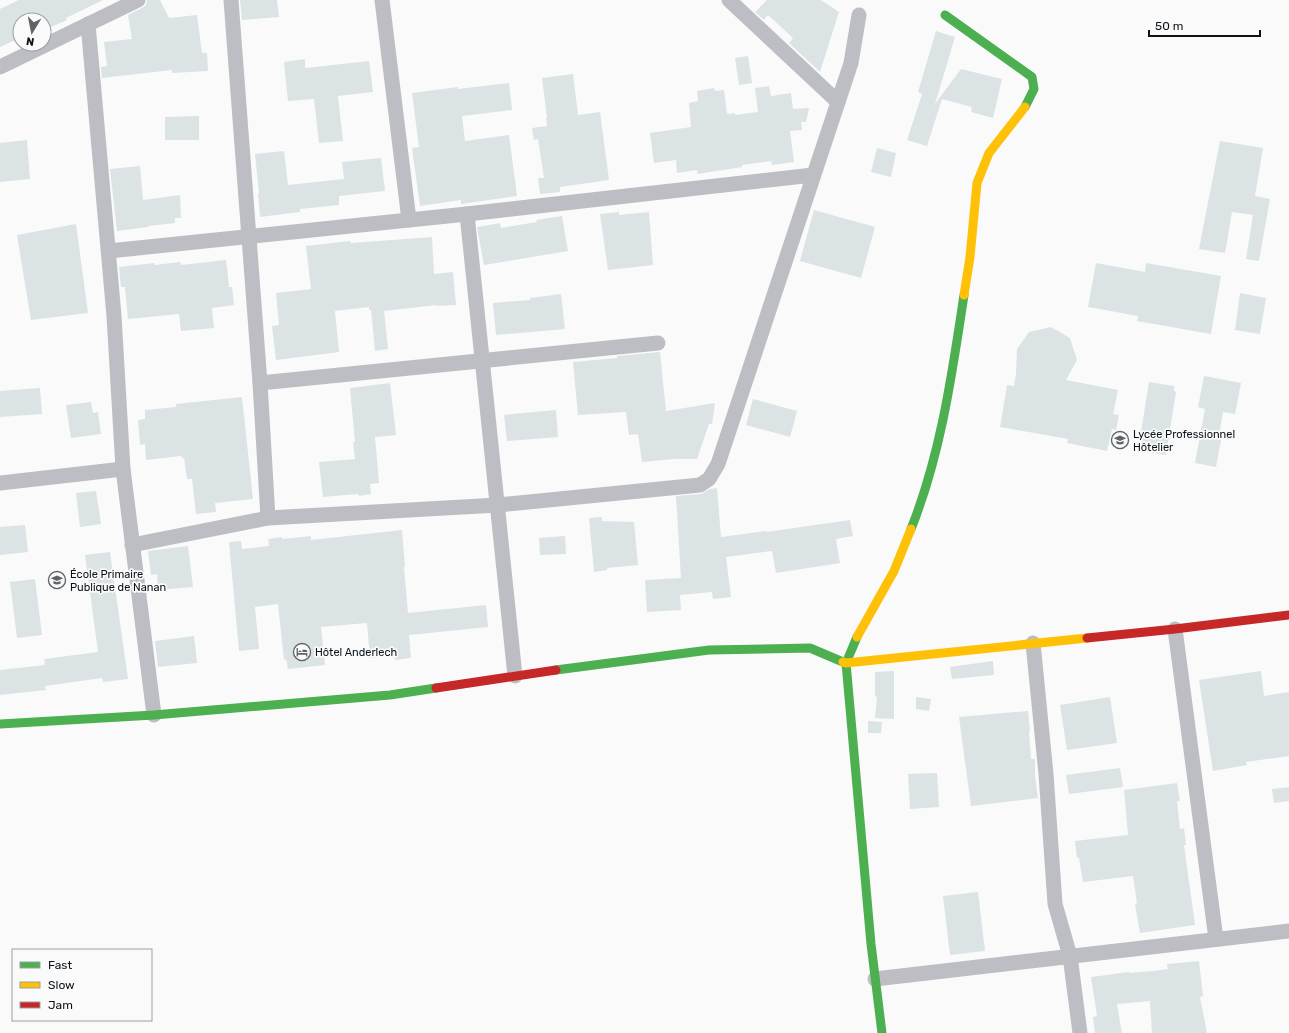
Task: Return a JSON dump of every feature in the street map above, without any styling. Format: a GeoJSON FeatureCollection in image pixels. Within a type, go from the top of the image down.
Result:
{"type":"FeatureCollection","features":[{"type":"Feature","properties":{"kind":"street"},"geometry":{"type":"LineString","coordinates":[[0,67],[138,0]]}},
{"type":"Feature","properties":{"kind":"street"},"geometry":{"type":"LineString","coordinates":[[231,0],[260,383],[268,518]]}},
{"type":"Feature","properties":{"kind":"street"},"geometry":{"type":"LineString","coordinates":[[382,0],[410,220]]}},
{"type":"Feature","properties":{"kind":"street"},"geometry":{"type":"LineString","coordinates":[[729,0],[838,102]]}},
{"type":"Feature","properties":{"kind":"street"},"geometry":{"type":"LineString","coordinates":[[132,545],[268,518],[498,505],[700,485],[709,479],[718,464],[851,63],[858,15]]}},
{"type":"Feature","properties":{"kind":"street"},"geometry":{"type":"LineString","coordinates":[[882,1033],[871,944],[846,664],[858,635],[894,571],[918,511],[938,444],[952,376],[960,324],[970,257],[977,183],[989,153],[1023,110],[1034,89],[1032,77],[945,15]]}},
{"type":"Feature","properties":{"kind":"street"},"geometry":{"type":"LineString","coordinates":[[88,24],[114,316],[123,469],[154,715]]}},
{"type":"Feature","properties":{"kind":"street"},"geometry":{"type":"LineString","coordinates":[[108,251],[467,214],[813,175]]}},
{"type":"Feature","properties":{"kind":"street"},"geometry":{"type":"LineString","coordinates":[[467,214],[515,676]]}},
{"type":"Feature","properties":{"kind":"street"},"geometry":{"type":"LineString","coordinates":[[260,383],[658,343]]}},
{"type":"Feature","properties":{"kind":"street"},"geometry":{"type":"LineString","coordinates":[[0,483],[123,469]]}},
{"type":"Feature","properties":{"kind":"street"},"geometry":{"type":"LineString","coordinates":[[0,724],[154,715],[390,695],[566,668],[709,650],[810,648],[846,664],[1175,629],[1289,615]]}},
{"type":"Feature","properties":{"kind":"street"},"geometry":{"type":"LineString","coordinates":[[1175,629],[1216,940]]}},
{"type":"Feature","properties":{"kind":"street"},"geometry":{"type":"LineString","coordinates":[[1033,643],[1046,774],[1055,904],[1070,956],[1080,1033]]}},
{"type":"Feature","properties":{"kind":"street"},"geometry":{"type":"LineString","coordinates":[[875,979],[1289,931]]}},
{"type":"Feature","properties":{"kind":"building"},"geometry":{"type":"Polygon","coordinates":[[[19,0],[103,0],[52,27],[52,12],[12,12],[12,42],[0,47],[0,9],[19,0]]]}},
{"type":"Feature","properties":{"kind":"building"},"geometry":{"type":"Polygon","coordinates":[[[147,0],[160,0],[169,18],[197,15],[202,53],[207,53],[208,71],[172,73],[172,70],[102,78],[101,67],[107,66],[104,42],[132,39],[128,15],[146,5],[147,0]]]}},
{"type":"Feature","properties":{"kind":"building"},"geometry":{"type":"Polygon","coordinates":[[[240,0],[277,0],[279,17],[242,20],[240,0]]]}},
{"type":"Feature","properties":{"kind":"building"},"geometry":{"type":"Polygon","coordinates":[[[767,0],[821,0],[839,12],[820,72],[789,43],[793,38],[768,15],[764,20],[755,12],[767,0]]]}},
{"type":"Feature","properties":{"kind":"building"},"geometry":{"type":"Polygon","coordinates":[[[936,31],[955,37],[935,104],[961,69],[1002,79],[993,118],[971,112],[972,107],[942,99],[927,146],[907,140],[922,94],[918,92],[936,31]]]}},
{"type":"Feature","properties":{"kind":"building"},"geometry":{"type":"Polygon","coordinates":[[[748,56],[752,83],[739,85],[735,58],[748,56]]]}},
{"type":"Feature","properties":{"kind":"building"},"geometry":{"type":"Polygon","coordinates":[[[305,59],[305,68],[369,61],[373,92],[338,96],[343,141],[319,143],[314,99],[288,101],[284,62],[305,59]]]}},
{"type":"Feature","properties":{"kind":"building"},"geometry":{"type":"Polygon","coordinates":[[[573,74],[578,115],[600,112],[609,180],[560,187],[560,192],[540,194],[538,178],[544,178],[538,139],[534,140],[532,128],[547,126],[542,78],[573,74]]]}},
{"type":"Feature","properties":{"kind":"building"},"geometry":{"type":"Polygon","coordinates":[[[509,83],[512,110],[462,116],[465,141],[509,135],[517,196],[461,204],[461,200],[420,206],[412,148],[419,147],[412,93],[458,87],[458,89],[509,83]]]}},
{"type":"Feature","properties":{"kind":"building"},"geometry":{"type":"Polygon","coordinates":[[[769,86],[771,96],[791,93],[793,109],[809,108],[806,122],[801,122],[802,130],[790,131],[794,162],[772,165],[771,161],[698,174],[697,170],[677,173],[676,160],[654,163],[650,133],[691,127],[689,103],[698,101],[697,91],[714,88],[715,91],[724,90],[727,114],[735,113],[735,115],[758,112],[755,88],[769,86]]]}},
{"type":"Feature","properties":{"kind":"building"},"geometry":{"type":"Polygon","coordinates":[[[199,116],[199,140],[165,140],[165,117],[199,116]]]}},
{"type":"Feature","properties":{"kind":"building"},"geometry":{"type":"Polygon","coordinates":[[[27,140],[30,179],[0,182],[0,143],[27,140]]]}},
{"type":"Feature","properties":{"kind":"building"},"geometry":{"type":"Polygon","coordinates":[[[1220,141],[1263,148],[1255,196],[1270,199],[1259,261],[1246,259],[1253,215],[1232,212],[1225,253],[1199,249],[1220,141]]]}},
{"type":"Feature","properties":{"kind":"building"},"geometry":{"type":"Polygon","coordinates":[[[877,148],[896,153],[891,177],[871,172],[877,148]]]}},
{"type":"Feature","properties":{"kind":"building"},"geometry":{"type":"Polygon","coordinates":[[[284,151],[288,185],[344,179],[342,162],[381,158],[385,191],[339,196],[339,205],[300,209],[300,212],[260,217],[255,154],[284,151]]]}},
{"type":"Feature","properties":{"kind":"building"},"geometry":{"type":"Polygon","coordinates":[[[140,166],[143,200],[180,195],[181,218],[175,218],[175,223],[117,231],[110,169],[140,166]]]}},
{"type":"Feature","properties":{"kind":"building"},"geometry":{"type":"Polygon","coordinates":[[[814,210],[875,227],[861,278],[800,261],[814,210]]]}},
{"type":"Feature","properties":{"kind":"building"},"geometry":{"type":"Polygon","coordinates":[[[619,212],[619,215],[649,212],[653,265],[608,270],[600,214],[619,212]]]}},
{"type":"Feature","properties":{"kind":"building"},"geometry":{"type":"Polygon","coordinates":[[[562,216],[568,251],[484,265],[477,227],[500,223],[501,228],[562,216]]]}},
{"type":"Feature","properties":{"kind":"building"},"geometry":{"type":"Polygon","coordinates":[[[76,224],[88,313],[31,320],[17,235],[76,224]]]}},
{"type":"Feature","properties":{"kind":"building"},"geometry":{"type":"Polygon","coordinates":[[[432,237],[434,274],[453,272],[456,305],[436,305],[384,311],[388,349],[375,351],[371,310],[369,310],[369,307],[335,311],[339,352],[276,360],[272,326],[279,325],[276,293],[311,289],[306,246],[350,241],[351,243],[432,237]]]}},
{"type":"Feature","properties":{"kind":"building"},"geometry":{"type":"Polygon","coordinates":[[[226,260],[229,287],[232,287],[234,305],[212,308],[214,328],[181,331],[179,314],[128,319],[125,287],[121,287],[119,267],[180,262],[181,265],[226,260]]]}},
{"type":"Feature","properties":{"kind":"building"},"geometry":{"type":"Polygon","coordinates":[[[1096,263],[1145,272],[1146,263],[1221,276],[1211,334],[1137,321],[1138,316],[1088,307],[1096,263]]]}},
{"type":"Feature","properties":{"kind":"building"},"geometry":{"type":"Polygon","coordinates":[[[1240,293],[1266,298],[1260,334],[1235,330],[1240,293]]]}},
{"type":"Feature","properties":{"kind":"building"},"geometry":{"type":"Polygon","coordinates":[[[561,294],[565,329],[496,335],[493,303],[530,300],[530,298],[561,294]]]}},
{"type":"Feature","properties":{"kind":"building"},"geometry":{"type":"Polygon","coordinates":[[[1051,327],[1070,338],[1077,360],[1066,380],[1118,390],[1113,414],[1119,415],[1116,430],[1112,429],[1107,451],[1067,443],[1068,439],[1000,427],[1007,385],[1014,386],[1017,349],[1029,332],[1051,327]]]}},
{"type":"Feature","properties":{"kind":"building"},"geometry":{"type":"Polygon","coordinates":[[[660,352],[666,411],[715,403],[712,424],[709,424],[697,459],[674,459],[642,462],[638,434],[629,435],[626,412],[578,415],[573,362],[660,352]]]}},
{"type":"Feature","properties":{"kind":"building"},"geometry":{"type":"Polygon","coordinates":[[[1204,376],[1241,383],[1235,414],[1223,412],[1219,435],[1222,435],[1216,467],[1195,463],[1205,409],[1198,407],[1204,376]]]}},
{"type":"Feature","properties":{"kind":"building"},"geometry":{"type":"Polygon","coordinates":[[[1149,382],[1174,386],[1174,391],[1176,392],[1166,455],[1138,451],[1149,382]]]}},
{"type":"Feature","properties":{"kind":"building"},"geometry":{"type":"Polygon","coordinates":[[[390,383],[396,435],[375,437],[379,483],[370,484],[371,494],[359,496],[358,494],[323,497],[319,462],[355,459],[350,388],[390,383]]]}},
{"type":"Feature","properties":{"kind":"building"},"geometry":{"type":"Polygon","coordinates":[[[40,388],[42,414],[0,417],[0,391],[40,388]]]}},
{"type":"Feature","properties":{"kind":"building"},"geometry":{"type":"Polygon","coordinates":[[[242,397],[253,499],[215,503],[216,512],[196,514],[192,479],[187,479],[184,458],[181,456],[146,460],[145,444],[140,445],[138,420],[145,419],[145,410],[176,407],[176,404],[242,397]]]}},
{"type":"Feature","properties":{"kind":"building"},"geometry":{"type":"Polygon","coordinates":[[[753,399],[797,411],[790,437],[746,425],[753,399]]]}},
{"type":"Feature","properties":{"kind":"building"},"geometry":{"type":"Polygon","coordinates":[[[91,402],[93,413],[98,412],[101,434],[71,438],[66,405],[91,402]]]}},
{"type":"Feature","properties":{"kind":"building"},"geometry":{"type":"Polygon","coordinates":[[[556,410],[558,437],[507,441],[504,415],[556,410]]]}},
{"type":"Feature","properties":{"kind":"building"},"geometry":{"type":"Polygon","coordinates":[[[717,488],[721,537],[850,520],[853,536],[836,539],[840,563],[776,573],[772,551],[726,557],[731,597],[713,599],[712,592],[680,595],[681,610],[647,612],[645,580],[681,578],[676,496],[701,494],[710,489],[717,488]]]}},
{"type":"Feature","properties":{"kind":"building"},"geometry":{"type":"Polygon","coordinates":[[[96,491],[101,524],[80,527],[76,493],[96,491]]]}},
{"type":"Feature","properties":{"kind":"building"},"geometry":{"type":"Polygon","coordinates":[[[602,517],[602,521],[634,522],[638,565],[607,568],[607,570],[594,572],[589,518],[602,517]]]}},
{"type":"Feature","properties":{"kind":"building"},"geometry":{"type":"Polygon","coordinates":[[[25,525],[28,552],[0,555],[0,527],[25,525]]]}},
{"type":"Feature","properties":{"kind":"building"},"geometry":{"type":"Polygon","coordinates":[[[402,530],[408,613],[486,605],[488,627],[409,635],[411,658],[395,660],[394,655],[370,658],[367,623],[321,627],[325,665],[288,669],[286,659],[284,660],[278,604],[255,607],[259,649],[239,651],[229,542],[241,541],[242,549],[269,546],[268,539],[282,537],[282,539],[311,536],[311,540],[402,530]]]}},
{"type":"Feature","properties":{"kind":"building"},"geometry":{"type":"Polygon","coordinates":[[[565,536],[566,554],[540,555],[539,538],[565,536]]]}},
{"type":"Feature","properties":{"kind":"building"},"geometry":{"type":"Polygon","coordinates":[[[188,546],[193,587],[158,590],[157,574],[151,575],[148,551],[188,546]]]}},
{"type":"Feature","properties":{"kind":"building"},"geometry":{"type":"Polygon","coordinates":[[[110,552],[128,679],[103,682],[102,678],[45,686],[46,690],[0,695],[0,670],[45,665],[44,659],[98,652],[85,555],[110,552]]]}},
{"type":"Feature","properties":{"kind":"building"},"geometry":{"type":"Polygon","coordinates":[[[35,579],[42,635],[17,638],[10,582],[35,579]]]}},
{"type":"Feature","properties":{"kind":"building"},"geometry":{"type":"Polygon","coordinates":[[[194,636],[197,663],[158,667],[155,641],[194,636]]]}},
{"type":"Feature","properties":{"kind":"building"},"geometry":{"type":"Polygon","coordinates":[[[993,661],[994,675],[952,679],[950,667],[993,661]]]}},
{"type":"Feature","properties":{"kind":"building"},"geometry":{"type":"Polygon","coordinates":[[[894,671],[894,719],[875,718],[877,697],[875,696],[875,672],[894,671]]]}},
{"type":"Feature","properties":{"kind":"building"},"geometry":{"type":"Polygon","coordinates":[[[1261,671],[1264,696],[1289,692],[1289,756],[1246,762],[1247,765],[1213,771],[1199,680],[1261,671]]]}},
{"type":"Feature","properties":{"kind":"building"},"geometry":{"type":"Polygon","coordinates":[[[916,697],[931,699],[929,711],[916,709],[916,697]]]}},
{"type":"Feature","properties":{"kind":"building"},"geometry":{"type":"Polygon","coordinates":[[[1110,697],[1117,743],[1067,750],[1060,705],[1110,697]]]}},
{"type":"Feature","properties":{"kind":"building"},"geometry":{"type":"Polygon","coordinates":[[[1028,711],[1031,759],[1035,759],[1035,776],[1038,798],[971,806],[959,717],[1028,711]]]}},
{"type":"Feature","properties":{"kind":"building"},"geometry":{"type":"Polygon","coordinates":[[[868,721],[882,722],[881,733],[868,733],[868,721]]]}},
{"type":"Feature","properties":{"kind":"building"},"geometry":{"type":"Polygon","coordinates":[[[1120,768],[1123,787],[1069,794],[1066,775],[1120,768]]]}},
{"type":"Feature","properties":{"kind":"building"},"geometry":{"type":"Polygon","coordinates":[[[937,773],[939,807],[910,809],[908,774],[937,773]]]}},
{"type":"Feature","properties":{"kind":"building"},"geometry":{"type":"Polygon","coordinates":[[[1177,783],[1180,801],[1177,801],[1180,829],[1184,828],[1186,845],[1184,845],[1195,925],[1140,933],[1135,904],[1137,903],[1133,876],[1083,882],[1079,858],[1077,858],[1075,841],[1128,835],[1124,790],[1177,783]]]}},
{"type":"Feature","properties":{"kind":"building"},"geometry":{"type":"Polygon","coordinates":[[[1289,787],[1289,801],[1274,803],[1272,789],[1289,787]]]}},
{"type":"Feature","properties":{"kind":"building"},"geometry":{"type":"Polygon","coordinates":[[[978,892],[985,951],[950,955],[943,896],[978,892]]]}},
{"type":"Feature","properties":{"kind":"building"},"geometry":{"type":"Polygon","coordinates":[[[1199,961],[1203,996],[1200,997],[1207,1033],[1152,1033],[1150,1001],[1117,1004],[1122,1033],[1095,1033],[1093,1017],[1097,1016],[1091,977],[1168,969],[1167,964],[1199,961]]]}},
{"type":"Feature","properties":{"kind":"traffic: fast"},"geometry":{"type":"LineString","coordinates":[[945,15],[1032,77],[1034,89],[1025,107]]}},
{"type":"Feature","properties":{"kind":"traffic: fast"},"geometry":{"type":"LineString","coordinates":[[911,529],[938,443],[950,384],[964,295]]}},
{"type":"Feature","properties":{"kind":"traffic: fast"},"geometry":{"type":"LineString","coordinates":[[857,637],[846,663],[871,944],[882,1033]]}},
{"type":"Feature","properties":{"kind":"traffic: fast"},"geometry":{"type":"LineString","coordinates":[[556,670],[709,650],[810,648],[843,662]]}},
{"type":"Feature","properties":{"kind":"traffic: fast"},"geometry":{"type":"LineString","coordinates":[[0,724],[154,715],[390,695],[436,688]]}},
{"type":"Feature","properties":{"kind":"traffic: slow"},"geometry":{"type":"LineString","coordinates":[[964,295],[970,257],[977,183],[989,153],[1025,107]]}},
{"type":"Feature","properties":{"kind":"traffic: slow"},"geometry":{"type":"LineString","coordinates":[[857,637],[894,571],[911,529]]}},
{"type":"Feature","properties":{"kind":"traffic: slow"},"geometry":{"type":"LineString","coordinates":[[843,662],[846,663],[1087,638]]}},
{"type":"Feature","properties":{"kind":"traffic: jam"},"geometry":{"type":"LineString","coordinates":[[1087,638],[1289,615]]}},
{"type":"Feature","properties":{"kind":"traffic: jam"},"geometry":{"type":"LineString","coordinates":[[436,688],[556,670]]}},
{"type":"Feature","properties":{"kind":"place","name":"Lycée Professionnel Hôtelier"},"geometry":{"type":"Point","coordinates":[1120,440]}},
{"type":"Feature","properties":{"kind":"place","name":"École Primaire Publique de Nanan"},"geometry":{"type":"Point","coordinates":[57,580]}},
{"type":"Feature","properties":{"kind":"place","name":"Hôtel Anderlech"},"geometry":{"type":"Point","coordinates":[302,652]}}]}
